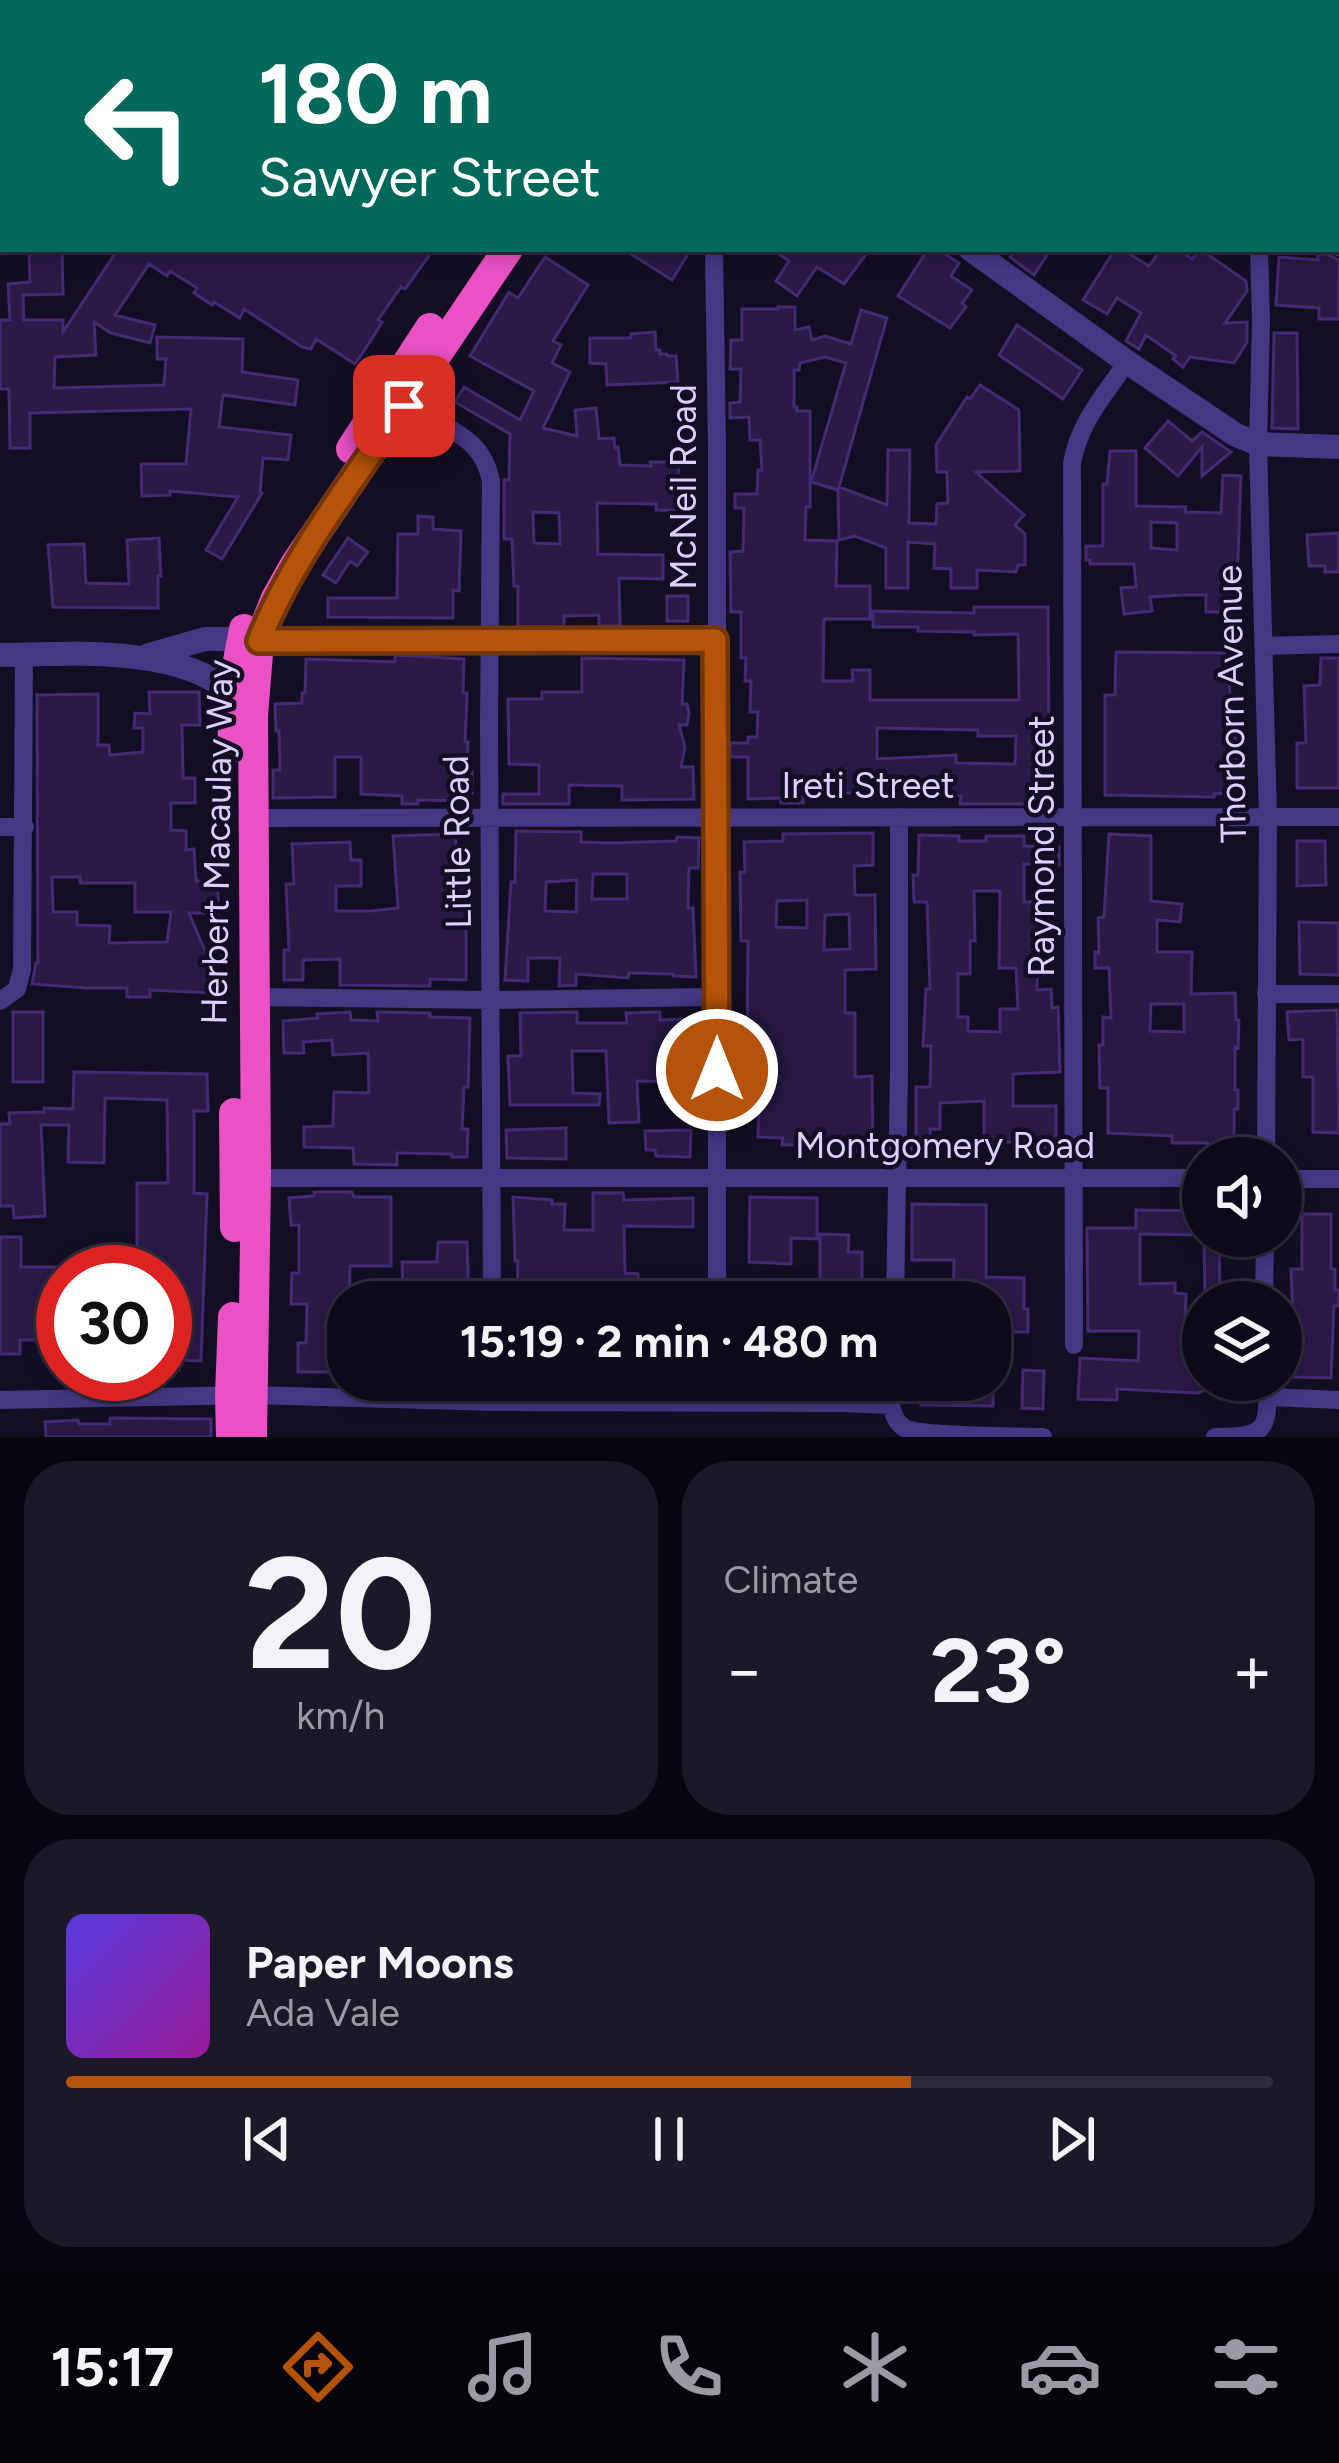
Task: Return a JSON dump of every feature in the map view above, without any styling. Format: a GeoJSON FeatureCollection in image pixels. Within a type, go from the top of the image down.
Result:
{"type":"FeatureCollection","features":[{"type":"Feature","properties":{"kind":"highway","name":"Herbert Macaulay Way"},"geometry":{"type":"LineString","coordinates":[[252,1437],[241,1395],[236,1272],[232,693],[260,590],[275,561],[482,252]]}},
{"type":"Feature","properties":{"kind":"highway","name":"Herbert Macaulay Way"},"geometry":{"type":"LineString","coordinates":[[231,1437],[241,1395],[256,1178],[250,640],[294,566],[506,252]]}},
{"type":"Feature","properties":{"kind":"street","name":"McNeil Road"},"geometry":{"type":"LineString","coordinates":[[714,252],[717,1281]]}},
{"type":"Feature","properties":{"kind":"street"},"geometry":{"type":"LineString","coordinates":[[974,252],[1236,435],[1258,444],[1339,447]]}},
{"type":"Feature","properties":{"kind":"street","name":"Thorborn Avenue"},"geometry":{"type":"LineString","coordinates":[[1259,252],[1258,444],[1268,817],[1266,1137]]}},
{"type":"Feature","properties":{"kind":"street","name":"Raymond Street"},"geometry":{"type":"LineString","coordinates":[[1074,1345],[1072,464],[1085,422],[1127,362]]}},
{"type":"Feature","properties":{"kind":"street","name":"Little Road"},"geometry":{"type":"LineString","coordinates":[[424,414],[479,448],[488,462],[492,1281]]}},
{"type":"Feature","properties":{"kind":"street"},"geometry":{"type":"LineString","coordinates":[[140,657],[205,639],[715,640]]}},
{"type":"Feature","properties":{"kind":"street"},"geometry":{"type":"LineString","coordinates":[[1263,646],[1339,644]]}},
{"type":"Feature","properties":{"kind":"street"},"geometry":{"type":"LineString","coordinates":[[0,1001],[17,989],[22,969],[25,827],[12,655],[140,657],[199,670],[232,693]]}},
{"type":"Feature","properties":{"kind":"street"},"geometry":{"type":"LineString","coordinates":[[896,1281],[899,817]]}},
{"type":"Feature","properties":{"kind":"street","name":"Ireti Street"},"geometry":{"type":"LineString","coordinates":[[253,818],[1339,817]]}},
{"type":"Feature","properties":{"kind":"street"},"geometry":{"type":"LineString","coordinates":[[0,827],[25,827]]}},
{"type":"Feature","properties":{"kind":"street"},"geometry":{"type":"LineString","coordinates":[[1266,994],[1339,994]]}},
{"type":"Feature","properties":{"kind":"street"},"geometry":{"type":"LineString","coordinates":[[253,997],[718,997]]}},
{"type":"Feature","properties":{"kind":"street","name":"Montgomery Road"},"geometry":{"type":"LineString","coordinates":[[256,1178],[1182,1178]]}},
{"type":"Feature","properties":{"kind":"street"},"geometry":{"type":"LineString","coordinates":[[1302,1179],[1339,1179]]}},
{"type":"Feature","properties":{"kind":"street"},"geometry":{"type":"LineString","coordinates":[[1302,1394],[1339,1400]]}},
{"type":"Feature","properties":{"kind":"street"},"geometry":{"type":"LineString","coordinates":[[0,1400],[241,1395],[891,1405]]}},
{"type":"Feature","properties":{"kind":"street"},"geometry":{"type":"LineString","coordinates":[[891,1401],[894,1418],[901,1426],[922,1434],[1043,1437]]}},
{"type":"Feature","properties":{"kind":"street"},"geometry":{"type":"LineString","coordinates":[[1215,1437],[1258,1432],[1265,1423],[1267,1401]]}},
{"type":"Feature","properties":{"kind":"building"},"geometry":{"type":"Polygon","coordinates":[[[29,252],[62,252],[63,294],[23,295],[24,320],[63,320],[63,332],[116,252],[432,252],[378,320],[382,322],[355,364],[316,339],[311,349],[302,347],[244,309],[240,318],[212,305],[194,293],[197,288],[149,264],[115,315],[155,325],[150,343],[111,333],[94,322],[96,355],[55,357],[54,388],[164,385],[166,359],[157,359],[157,337],[243,339],[242,372],[298,380],[295,405],[223,395],[219,427],[291,435],[288,460],[263,458],[262,493],[222,559],[206,550],[238,497],[170,491],[170,495],[142,496],[141,464],[186,464],[191,409],[30,413],[30,448],[10,448],[9,389],[0,389],[0,320],[10,320],[8,284],[30,282],[29,252]]]}},
{"type":"Feature","properties":{"kind":"building"},"geometry":{"type":"Polygon","coordinates":[[[628,252],[688,254],[672,280],[628,252]]]}},
{"type":"Feature","properties":{"kind":"building"},"geometry":{"type":"Polygon","coordinates":[[[776,252],[868,252],[844,284],[817,267],[797,296],[776,281],[789,261],[776,252]]]}},
{"type":"Feature","properties":{"kind":"building"},"geometry":{"type":"Polygon","coordinates":[[[926,252],[942,252],[959,263],[951,276],[972,290],[950,328],[898,296],[926,252]]]}},
{"type":"Feature","properties":{"kind":"building"},"geometry":{"type":"Polygon","coordinates":[[[1013,252],[1049,252],[1034,275],[1010,257],[1013,252]]]}},
{"type":"Feature","properties":{"kind":"building"},"geometry":{"type":"Polygon","coordinates":[[[1113,252],[1126,252],[1149,266],[1159,252],[1182,252],[1192,259],[1204,252],[1246,281],[1247,291],[1225,323],[1247,322],[1247,342],[1234,363],[1190,357],[1183,367],[1173,359],[1176,356],[1146,335],[1139,349],[1126,341],[1141,313],[1117,298],[1107,314],[1083,300],[1113,252]]]}},
{"type":"Feature","properties":{"kind":"building"},"geometry":{"type":"Polygon","coordinates":[[[1318,254],[1339,260],[1339,319],[1319,319],[1319,308],[1276,305],[1279,257],[1318,260],[1318,254]]]}},
{"type":"Feature","properties":{"kind":"building"},"geometry":{"type":"Polygon","coordinates":[[[545,257],[588,285],[553,341],[561,345],[552,363],[570,372],[543,428],[577,436],[575,410],[596,408],[599,439],[614,438],[620,465],[679,462],[678,480],[689,480],[688,511],[656,510],[656,504],[597,503],[598,554],[663,555],[663,579],[619,578],[620,626],[599,626],[599,615],[564,616],[564,627],[518,627],[512,539],[504,539],[510,434],[455,402],[464,387],[520,420],[534,391],[470,356],[509,292],[518,298],[545,257]],[[533,512],[534,543],[560,544],[559,513],[533,512]]]}},
{"type":"Feature","properties":{"kind":"building"},"geometry":{"type":"Polygon","coordinates":[[[795,307],[795,330],[809,327],[812,340],[825,336],[851,344],[861,310],[887,318],[839,487],[887,505],[888,450],[910,450],[909,523],[936,524],[937,504],[948,503],[947,472],[937,472],[936,445],[967,397],[980,385],[1019,410],[1020,471],[976,472],[1024,515],[1015,525],[1025,534],[1025,565],[1018,565],[1016,572],[977,570],[977,588],[951,588],[951,569],[934,568],[935,544],[908,542],[908,588],[886,588],[886,548],[855,536],[839,540],[838,490],[811,482],[846,363],[825,357],[800,363],[799,370],[794,370],[794,407],[810,411],[810,507],[806,507],[805,540],[837,541],[836,586],[870,586],[870,619],[824,619],[823,681],[853,681],[852,670],[870,670],[870,700],[1019,700],[1018,634],[873,627],[873,611],[974,613],[974,607],[1048,607],[1049,726],[1043,804],[960,804],[961,796],[910,796],[910,792],[803,794],[803,803],[748,799],[748,757],[730,757],[730,743],[748,743],[748,737],[757,737],[758,712],[750,712],[751,681],[745,681],[746,658],[741,658],[741,612],[731,612],[730,552],[743,551],[744,508],[735,508],[735,494],[757,494],[758,470],[762,470],[760,440],[750,440],[749,417],[730,418],[730,403],[740,402],[741,369],[730,369],[731,340],[742,340],[742,309],[795,307]],[[877,728],[877,759],[956,755],[956,763],[1015,764],[1016,736],[978,736],[978,730],[877,728]]]}},
{"type":"Feature","properties":{"kind":"building"},"geometry":{"type":"Polygon","coordinates":[[[1017,325],[1082,370],[1063,399],[999,355],[1017,325]]]}},
{"type":"Feature","properties":{"kind":"building"},"geometry":{"type":"Polygon","coordinates":[[[655,332],[656,350],[676,356],[678,382],[607,385],[606,364],[590,363],[590,338],[631,338],[631,334],[655,332]]]}},
{"type":"Feature","properties":{"kind":"building"},"geometry":{"type":"Polygon","coordinates":[[[1274,333],[1297,333],[1298,429],[1272,428],[1274,333]]]}},
{"type":"Feature","properties":{"kind":"building"},"geometry":{"type":"Polygon","coordinates":[[[1168,421],[1192,441],[1202,432],[1231,452],[1202,476],[1202,447],[1178,476],[1145,448],[1168,421]]]}},
{"type":"Feature","properties":{"kind":"building"},"geometry":{"type":"Polygon","coordinates":[[[1110,451],[1136,451],[1136,506],[1221,513],[1223,475],[1241,476],[1236,612],[1206,612],[1206,595],[1183,595],[1150,597],[1152,611],[1124,614],[1121,588],[1136,587],[1134,564],[1090,564],[1086,560],[1086,546],[1103,546],[1103,484],[1107,484],[1110,451]],[[1151,522],[1151,548],[1177,550],[1177,523],[1151,522]]]}},
{"type":"Feature","properties":{"kind":"building"},"geometry":{"type":"Polygon","coordinates":[[[418,516],[433,517],[433,529],[461,531],[453,618],[328,617],[328,598],[397,598],[398,534],[418,534],[418,516]]]}},
{"type":"Feature","properties":{"kind":"building"},"geometry":{"type":"Polygon","coordinates":[[[1339,533],[1339,572],[1309,566],[1307,535],[1339,533]]]}},
{"type":"Feature","properties":{"kind":"building"},"geometry":{"type":"Polygon","coordinates":[[[159,538],[158,608],[53,607],[48,545],[84,544],[86,583],[129,584],[127,540],[159,538]]]}},
{"type":"Feature","properties":{"kind":"building"},"geometry":{"type":"Polygon","coordinates":[[[348,538],[368,552],[357,566],[350,561],[336,583],[323,575],[348,538]]]}},
{"type":"Feature","properties":{"kind":"building"},"geometry":{"type":"Polygon","coordinates":[[[667,596],[688,596],[688,621],[667,621],[667,596]]]}},
{"type":"Feature","properties":{"kind":"building"},"geometry":{"type":"Polygon","coordinates":[[[1116,652],[1228,653],[1232,736],[1236,736],[1238,750],[1234,789],[1214,797],[1105,795],[1105,695],[1115,695],[1116,652]]]}},
{"type":"Feature","properties":{"kind":"building"},"geometry":{"type":"Polygon","coordinates":[[[395,655],[464,659],[467,771],[472,771],[472,793],[467,793],[467,801],[402,804],[402,796],[361,794],[361,757],[335,757],[335,797],[273,798],[273,770],[280,770],[275,704],[302,703],[306,659],[395,662],[395,655]]]}},
{"type":"Feature","properties":{"kind":"building"},"geometry":{"type":"Polygon","coordinates":[[[582,658],[684,660],[682,704],[687,704],[689,713],[687,725],[679,725],[685,747],[681,767],[693,767],[694,799],[622,800],[622,786],[569,785],[569,804],[503,804],[503,794],[539,794],[539,765],[509,764],[508,699],[542,699],[542,692],[582,692],[582,658]]]}},
{"type":"Feature","properties":{"kind":"building"},"geometry":{"type":"Polygon","coordinates":[[[1321,658],[1339,658],[1339,788],[1297,788],[1297,743],[1306,743],[1304,686],[1320,685],[1321,658]]]}},
{"type":"Feature","properties":{"kind":"building"},"geometry":{"type":"Polygon","coordinates":[[[149,692],[199,692],[200,725],[182,725],[183,778],[195,778],[195,803],[171,803],[171,830],[186,831],[186,850],[194,849],[196,881],[218,881],[218,913],[189,913],[215,974],[214,993],[150,990],[150,997],[127,997],[127,988],[32,984],[38,963],[37,695],[98,694],[98,745],[109,745],[110,755],[143,752],[143,728],[134,728],[135,713],[150,714],[149,692]],[[52,877],[53,912],[77,912],[77,925],[110,926],[109,943],[167,942],[171,912],[135,912],[135,883],[80,883],[80,877],[52,877]]]}},
{"type":"Feature","properties":{"kind":"building"},"geometry":{"type":"Polygon","coordinates":[[[516,831],[581,832],[581,842],[699,838],[698,868],[689,868],[688,908],[693,908],[696,977],[576,974],[576,985],[559,986],[560,958],[528,958],[528,981],[505,980],[511,882],[515,882],[516,831]],[[593,874],[592,899],[627,899],[627,874],[593,874]],[[577,880],[546,882],[545,911],[576,912],[577,880]]]}},
{"type":"Feature","properties":{"kind":"building"},"geometry":{"type":"Polygon","coordinates":[[[873,833],[873,865],[854,866],[855,895],[875,895],[876,969],[845,970],[845,1013],[855,1013],[855,1077],[872,1076],[873,1151],[848,1151],[848,1144],[782,1145],[783,1138],[758,1137],[760,1075],[747,1075],[748,941],[741,941],[740,872],[745,872],[744,842],[783,841],[783,834],[873,833]],[[807,900],[777,901],[776,927],[807,928],[807,900]],[[849,914],[825,915],[824,950],[850,949],[849,914]]]}},
{"type":"Feature","properties":{"kind":"building"},"geometry":{"type":"Polygon","coordinates":[[[455,834],[456,846],[461,846],[462,883],[466,883],[466,980],[430,979],[430,986],[340,985],[340,959],[303,960],[303,980],[284,980],[284,950],[289,950],[286,884],[294,884],[292,844],[350,842],[351,860],[361,860],[361,886],[336,886],[336,911],[370,911],[398,908],[393,836],[455,834]]]}},
{"type":"Feature","properties":{"kind":"building"},"geometry":{"type":"Polygon","coordinates":[[[1109,834],[1151,836],[1151,901],[1182,904],[1180,922],[1157,920],[1157,952],[1192,952],[1191,994],[1235,993],[1239,1020],[1234,1137],[1182,1137],[1182,1143],[1172,1143],[1172,1136],[1108,1133],[1108,1088],[1100,1088],[1099,1045],[1103,1045],[1103,1017],[1111,1018],[1109,968],[1095,968],[1098,918],[1104,917],[1109,834]],[[1151,1004],[1150,1031],[1184,1032],[1184,1004],[1151,1004]]]}},
{"type":"Feature","properties":{"kind":"building"},"geometry":{"type":"Polygon","coordinates":[[[919,835],[959,836],[959,841],[1024,836],[1024,846],[1059,847],[1059,865],[1024,864],[1024,902],[1039,902],[1037,990],[1051,989],[1052,1008],[1058,1007],[1060,1072],[1013,1074],[1013,1106],[1056,1106],[1056,1147],[984,1142],[984,1101],[940,1103],[940,1129],[930,1129],[931,1154],[911,1155],[911,1140],[916,1140],[916,1087],[930,1087],[931,1046],[923,1046],[926,989],[930,989],[927,902],[914,902],[913,875],[918,875],[919,835]],[[974,891],[970,974],[958,974],[958,1017],[968,1017],[968,1031],[1000,1032],[1000,1009],[1018,1009],[1016,968],[999,968],[1000,891],[974,891]]]}},
{"type":"Feature","properties":{"kind":"building"},"geometry":{"type":"Polygon","coordinates":[[[1297,841],[1325,841],[1326,885],[1297,886],[1297,841]]]}},
{"type":"Feature","properties":{"kind":"building"},"geometry":{"type":"Polygon","coordinates":[[[1299,922],[1339,923],[1339,975],[1300,974],[1299,922]]]}},
{"type":"Feature","properties":{"kind":"building"},"geometry":{"type":"Polygon","coordinates":[[[1337,1010],[1339,1133],[1313,1132],[1313,1077],[1303,1077],[1303,1039],[1289,1040],[1287,1012],[1337,1010]]]}},
{"type":"Feature","properties":{"kind":"building"},"geometry":{"type":"Polygon","coordinates":[[[13,1012],[43,1012],[43,1082],[13,1082],[13,1012]]]}},
{"type":"Feature","properties":{"kind":"building"},"geometry":{"type":"Polygon","coordinates":[[[350,1012],[351,1020],[378,1021],[377,1012],[470,1018],[462,1129],[468,1129],[467,1157],[397,1153],[397,1165],[354,1164],[353,1148],[304,1147],[304,1127],[333,1126],[334,1092],[369,1093],[368,1053],[333,1055],[332,1040],[303,1042],[304,1053],[284,1053],[283,1021],[350,1012]]]}},
{"type":"Feature","properties":{"kind":"building"},"geometry":{"type":"Polygon","coordinates":[[[577,1012],[577,1023],[627,1023],[626,1013],[660,1012],[660,1020],[683,1019],[691,1082],[637,1081],[639,1122],[609,1123],[606,1051],[572,1051],[573,1093],[600,1094],[599,1105],[510,1105],[508,1056],[521,1056],[520,1013],[577,1012]]]}},
{"type":"Feature","properties":{"kind":"building"},"geometry":{"type":"Polygon","coordinates":[[[74,1072],[207,1074],[208,1111],[194,1111],[194,1193],[207,1194],[201,1361],[192,1361],[192,1245],[137,1245],[137,1183],[168,1183],[167,1100],[105,1098],[104,1163],[68,1162],[69,1125],[41,1125],[45,1216],[14,1218],[13,1206],[0,1206],[0,1124],[10,1124],[9,1113],[73,1109],[74,1072]]]}},
{"type":"Feature","properties":{"kind":"building"},"geometry":{"type":"Polygon","coordinates":[[[566,1128],[566,1159],[507,1158],[506,1130],[566,1128]]]}},
{"type":"Feature","properties":{"kind":"building"},"geometry":{"type":"Polygon","coordinates":[[[691,1130],[690,1157],[656,1156],[655,1150],[646,1150],[645,1131],[691,1130]]]}},
{"type":"Feature","properties":{"kind":"building"},"geometry":{"type":"Polygon","coordinates":[[[314,1192],[352,1192],[354,1197],[391,1197],[391,1266],[350,1266],[350,1281],[327,1281],[327,1372],[298,1372],[298,1343],[306,1343],[307,1304],[291,1304],[292,1273],[299,1273],[299,1225],[291,1225],[289,1198],[314,1196],[314,1192]]]}},
{"type":"Feature","properties":{"kind":"building"},"geometry":{"type":"Polygon","coordinates":[[[593,1193],[623,1193],[624,1200],[693,1198],[693,1227],[624,1226],[625,1273],[638,1274],[638,1281],[517,1281],[513,1197],[565,1204],[564,1230],[593,1230],[593,1193]]]}},
{"type":"Feature","properties":{"kind":"building"},"geometry":{"type":"Polygon","coordinates":[[[750,1197],[817,1198],[817,1239],[791,1238],[791,1264],[749,1262],[750,1197]]]}},
{"type":"Feature","properties":{"kind":"building"},"geometry":{"type":"Polygon","coordinates":[[[912,1204],[986,1205],[986,1277],[1024,1278],[1028,1332],[1011,1332],[1011,1281],[954,1281],[954,1260],[912,1260],[912,1204]]]}},
{"type":"Feature","properties":{"kind":"building"},"geometry":{"type":"Polygon","coordinates":[[[1136,1210],[1182,1211],[1182,1235],[1140,1234],[1140,1284],[1175,1283],[1175,1293],[1182,1294],[1182,1392],[1117,1389],[1117,1400],[1078,1399],[1080,1358],[1138,1361],[1139,1331],[1088,1331],[1087,1228],[1136,1228],[1136,1210]]]}},
{"type":"Feature","properties":{"kind":"building"},"geometry":{"type":"Polygon","coordinates":[[[1302,1214],[1331,1214],[1331,1269],[1335,1269],[1339,1306],[1334,1306],[1331,1378],[1302,1377],[1302,1281],[1292,1281],[1291,1269],[1302,1269],[1302,1214]]]}},
{"type":"Feature","properties":{"kind":"building"},"geometry":{"type":"Polygon","coordinates":[[[820,1234],[849,1235],[848,1252],[862,1252],[862,1281],[820,1281],[820,1234]]]}},
{"type":"Feature","properties":{"kind":"building"},"geometry":{"type":"Polygon","coordinates":[[[0,1237],[21,1237],[21,1267],[36,1267],[36,1340],[20,1340],[20,1354],[0,1354],[0,1237]]]}},
{"type":"Feature","properties":{"kind":"building"},"geometry":{"type":"Polygon","coordinates":[[[438,1242],[467,1242],[468,1281],[402,1281],[402,1262],[437,1262],[438,1242]]]}},
{"type":"Feature","properties":{"kind":"building"},"geometry":{"type":"Polygon","coordinates":[[[1204,1257],[1219,1257],[1220,1281],[1205,1281],[1204,1257]]]}},
{"type":"Feature","properties":{"kind":"building"},"geometry":{"type":"Polygon","coordinates":[[[1023,1370],[1044,1371],[1043,1409],[1022,1408],[1023,1370]]]}},
{"type":"Feature","properties":{"kind":"building"},"geometry":{"type":"Polygon","coordinates":[[[921,1401],[993,1401],[993,1406],[921,1405],[921,1401]]]}},
{"type":"Feature","properties":{"kind":"building"},"geometry":{"type":"Polygon","coordinates":[[[110,1418],[211,1419],[211,1437],[46,1437],[45,1422],[110,1424],[110,1418]]]}},
{"type":"Feature","properties":{"kind":"route"},"geometry":{"type":"LineString","coordinates":[[404,406],[294,566],[259,641],[715,640],[717,1070]]}}]}
